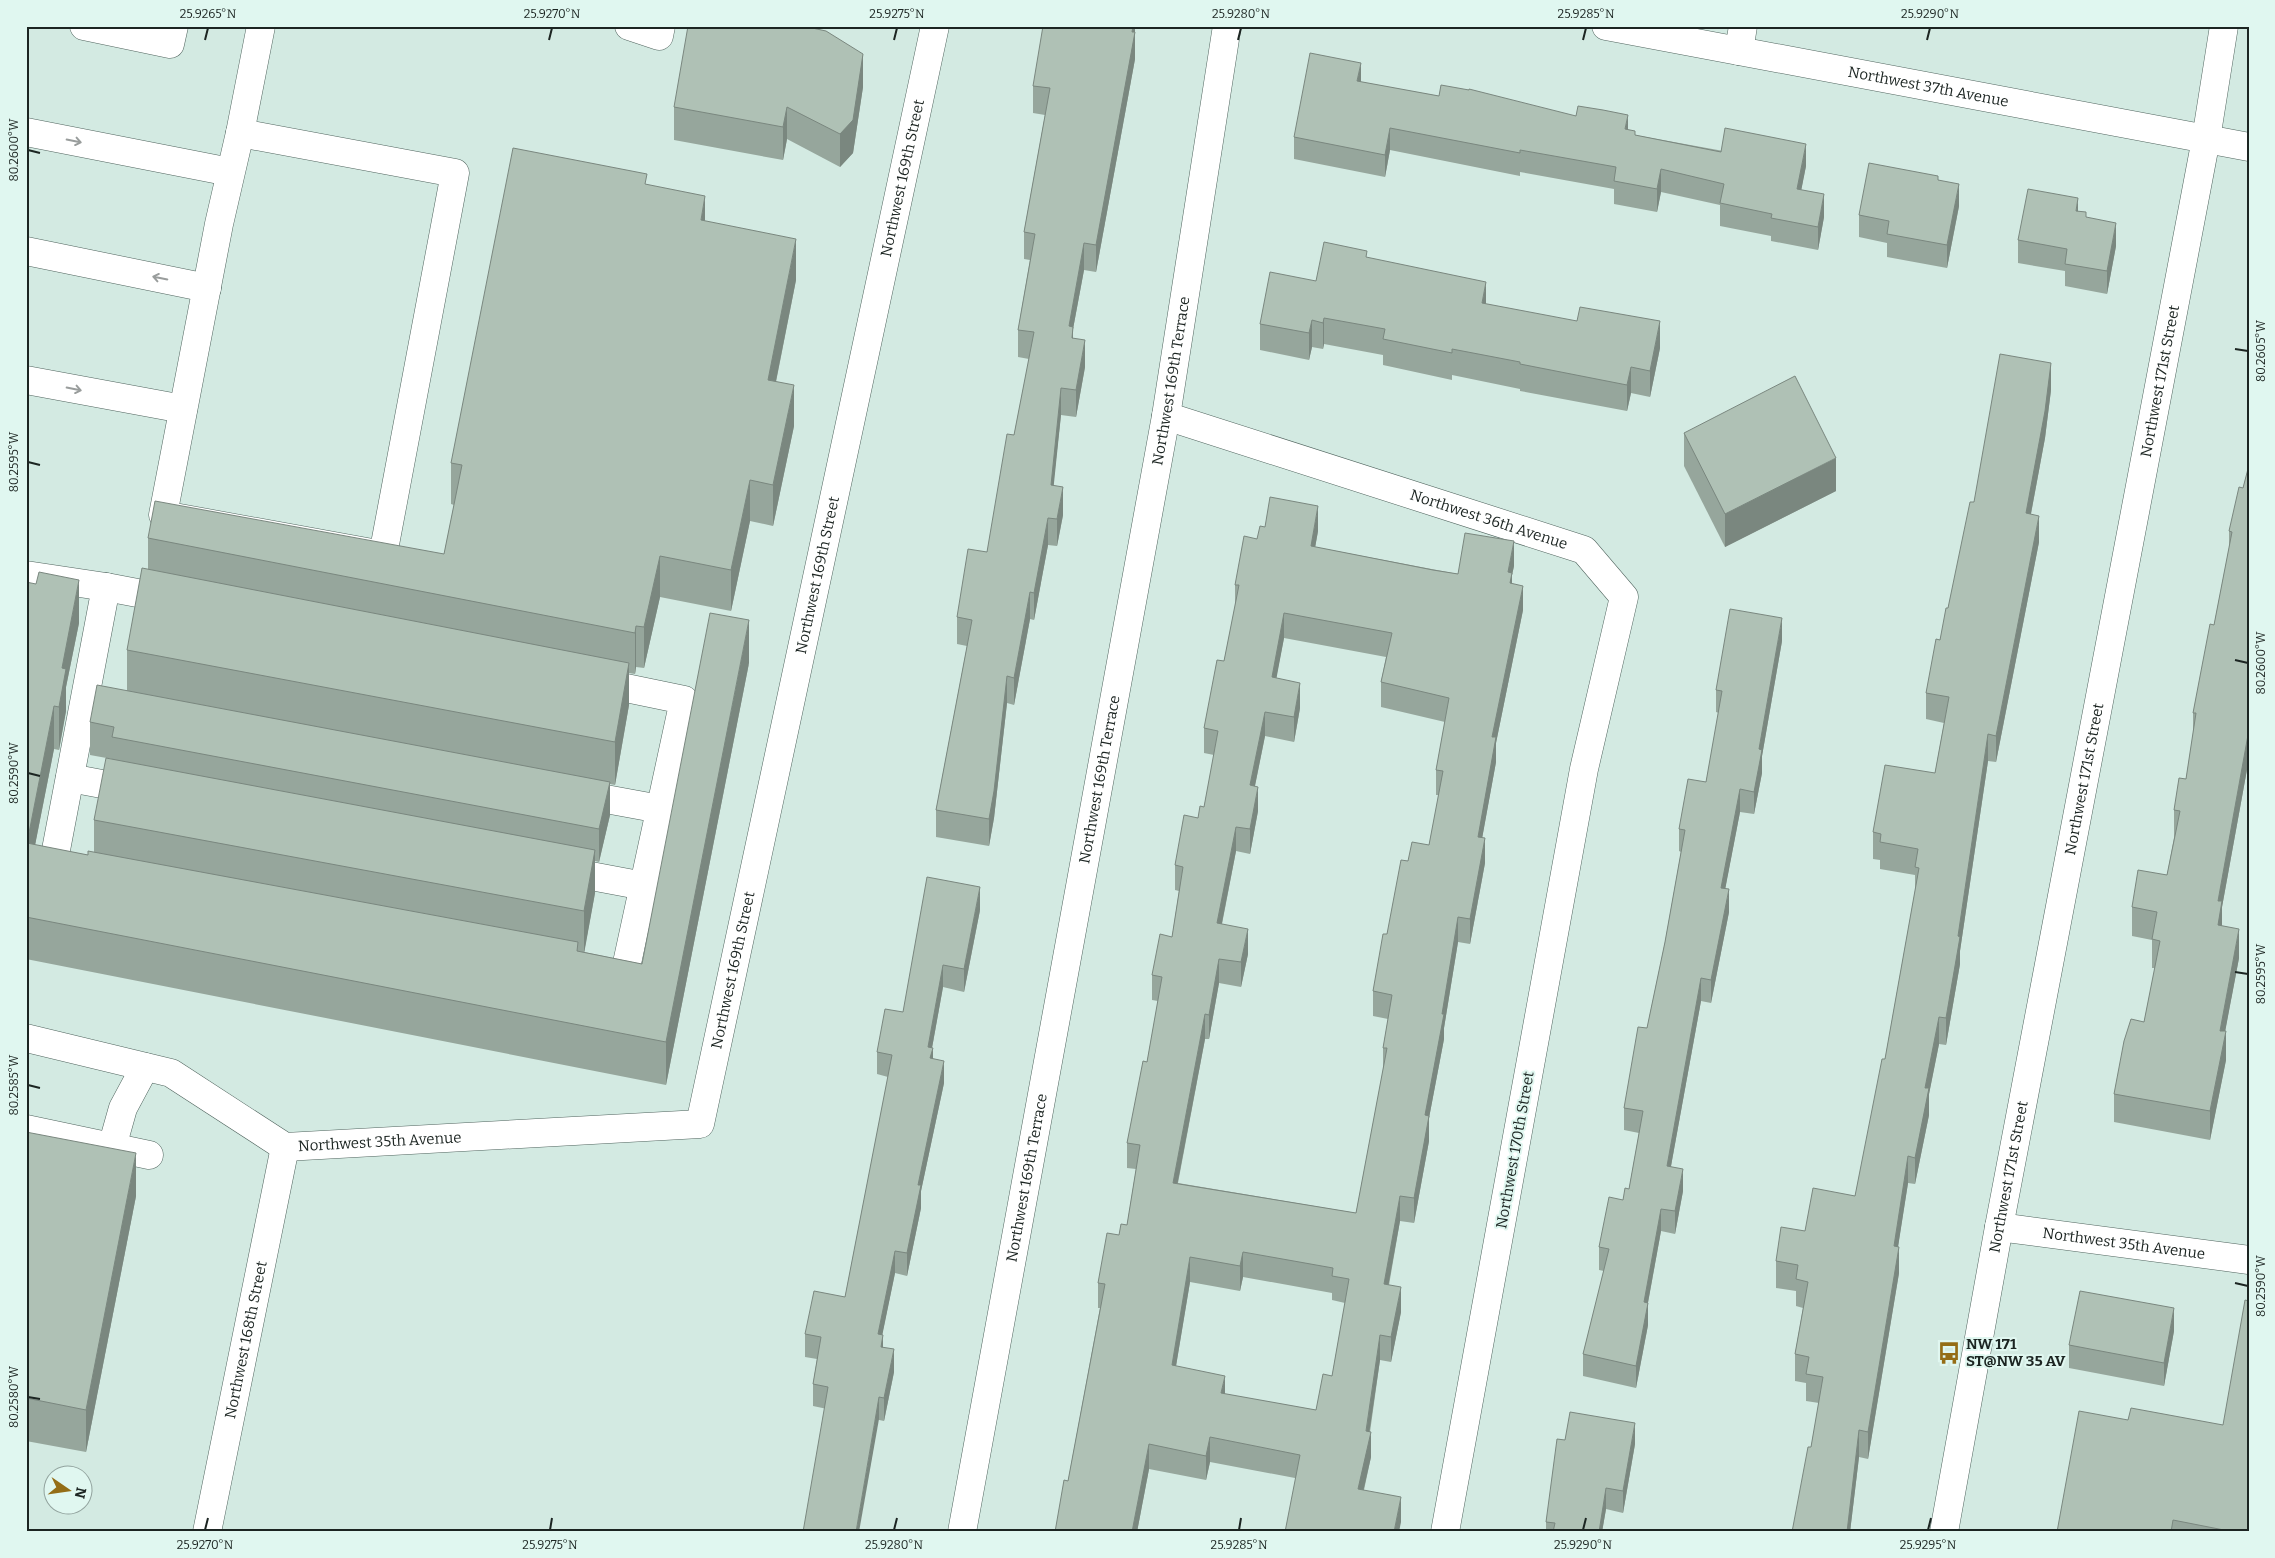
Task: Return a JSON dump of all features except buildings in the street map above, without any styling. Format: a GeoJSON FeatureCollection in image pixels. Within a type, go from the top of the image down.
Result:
{"type":"FeatureCollection","features":[{"type":"Feature","properties":{"kind":"street"},"geometry":{"type":"LineString","coordinates":[[84,26],[170,44],[174,26]]}},
{"type":"Feature","properties":{"kind":"street"},"geometry":{"type":"LineString","coordinates":[[240,133],[455,173],[384,555],[163,515],[230,172],[240,133],[261,26]]}},
{"type":"Feature","properties":{"kind":"street"},"geometry":{"type":"LineString","coordinates":[[630,26],[659,36],[661,26]]}},
{"type":"Feature","properties":{"kind":"street","name":"Northwest 169th Street"},"geometry":{"type":"LineString","coordinates":[[700,1124],[936,26]]}},
{"type":"Feature","properties":{"kind":"street","name":"Northwest 169th Terrace"},"geometry":{"type":"LineString","coordinates":[[962,1532],[1166,416],[1227,26]]}},
{"type":"Feature","properties":{"kind":"street","name":"Northwest 37th Avenue"},"geometry":{"type":"LineString","coordinates":[[1606,26],[1741,39],[2249,147]]}},
{"type":"Feature","properties":{"kind":"street","name":"Northwest 171st Street"},"geometry":{"type":"LineString","coordinates":[[1944,1532],[1999,1227],[2206,139],[2224,26]]}},
{"type":"Feature","properties":{"kind":"street"},"geometry":{"type":"LineString","coordinates":[[26,132],[230,172]]}},
{"type":"Feature","properties":{"kind":"street"},"geometry":{"type":"LineString","coordinates":[[26,251],[207,288]]}},
{"type":"Feature","properties":{"kind":"street"},"geometry":{"type":"LineString","coordinates":[[26,380],[183,409]]}},
{"type":"Feature","properties":{"kind":"street","name":"Northwest 36th Avenue"},"geometry":{"type":"LineString","coordinates":[[1166,416],[1584,550],[1624,597],[1584,769]]}},
{"type":"Feature","properties":{"kind":"street"},"geometry":{"type":"LineString","coordinates":[[26,575],[106,587],[194,604]]}},
{"type":"Feature","properties":{"kind":"street"},"geometry":{"type":"LineString","coordinates":[[91,878],[52,871],[70,778],[94,702],[106,587]]}},
{"type":"Feature","properties":{"kind":"street"},"geometry":{"type":"LineString","coordinates":[[567,676],[684,700],[624,976],[575,968]]}},
{"type":"Feature","properties":{"kind":"street","name":"Northwest 170th Street"},"geometry":{"type":"LineString","coordinates":[[1445,1532],[1584,769]]}},
{"type":"Feature","properties":{"kind":"street"},"geometry":{"type":"LineString","coordinates":[[70,778],[167,796]]}},
{"type":"Feature","properties":{"kind":"street"},"geometry":{"type":"LineString","coordinates":[[553,789],[660,809]]}},
{"type":"Feature","properties":{"kind":"street"},"geometry":{"type":"LineString","coordinates":[[537,866],[644,886]]}},
{"type":"Feature","properties":{"kind":"street","name":"Northwest 35th Avenue"},"geometry":{"type":"LineString","coordinates":[[26,1038],[171,1073],[285,1147],[700,1124]]}},
{"type":"Feature","properties":{"kind":"street"},"geometry":{"type":"LineString","coordinates":[[112,1147],[123,1108],[145,1067]]}},
{"type":"Feature","properties":{"kind":"street"},"geometry":{"type":"LineString","coordinates":[[26,1130],[149,1155]]}},
{"type":"Feature","properties":{"kind":"street","name":"Northwest 168th Street"},"geometry":{"type":"LineString","coordinates":[[207,1532],[285,1147]]}},
{"type":"Feature","properties":{"kind":"street","name":"Northwest 35th Avenue"},"geometry":{"type":"LineString","coordinates":[[1999,1227],[2249,1260]]}},
{"type":"Feature","properties":{"kind":"place","name":"NW 171 ST@NW 35 AV"},"geometry":{"type":"Point","coordinates":[1949,1353]}}]}
